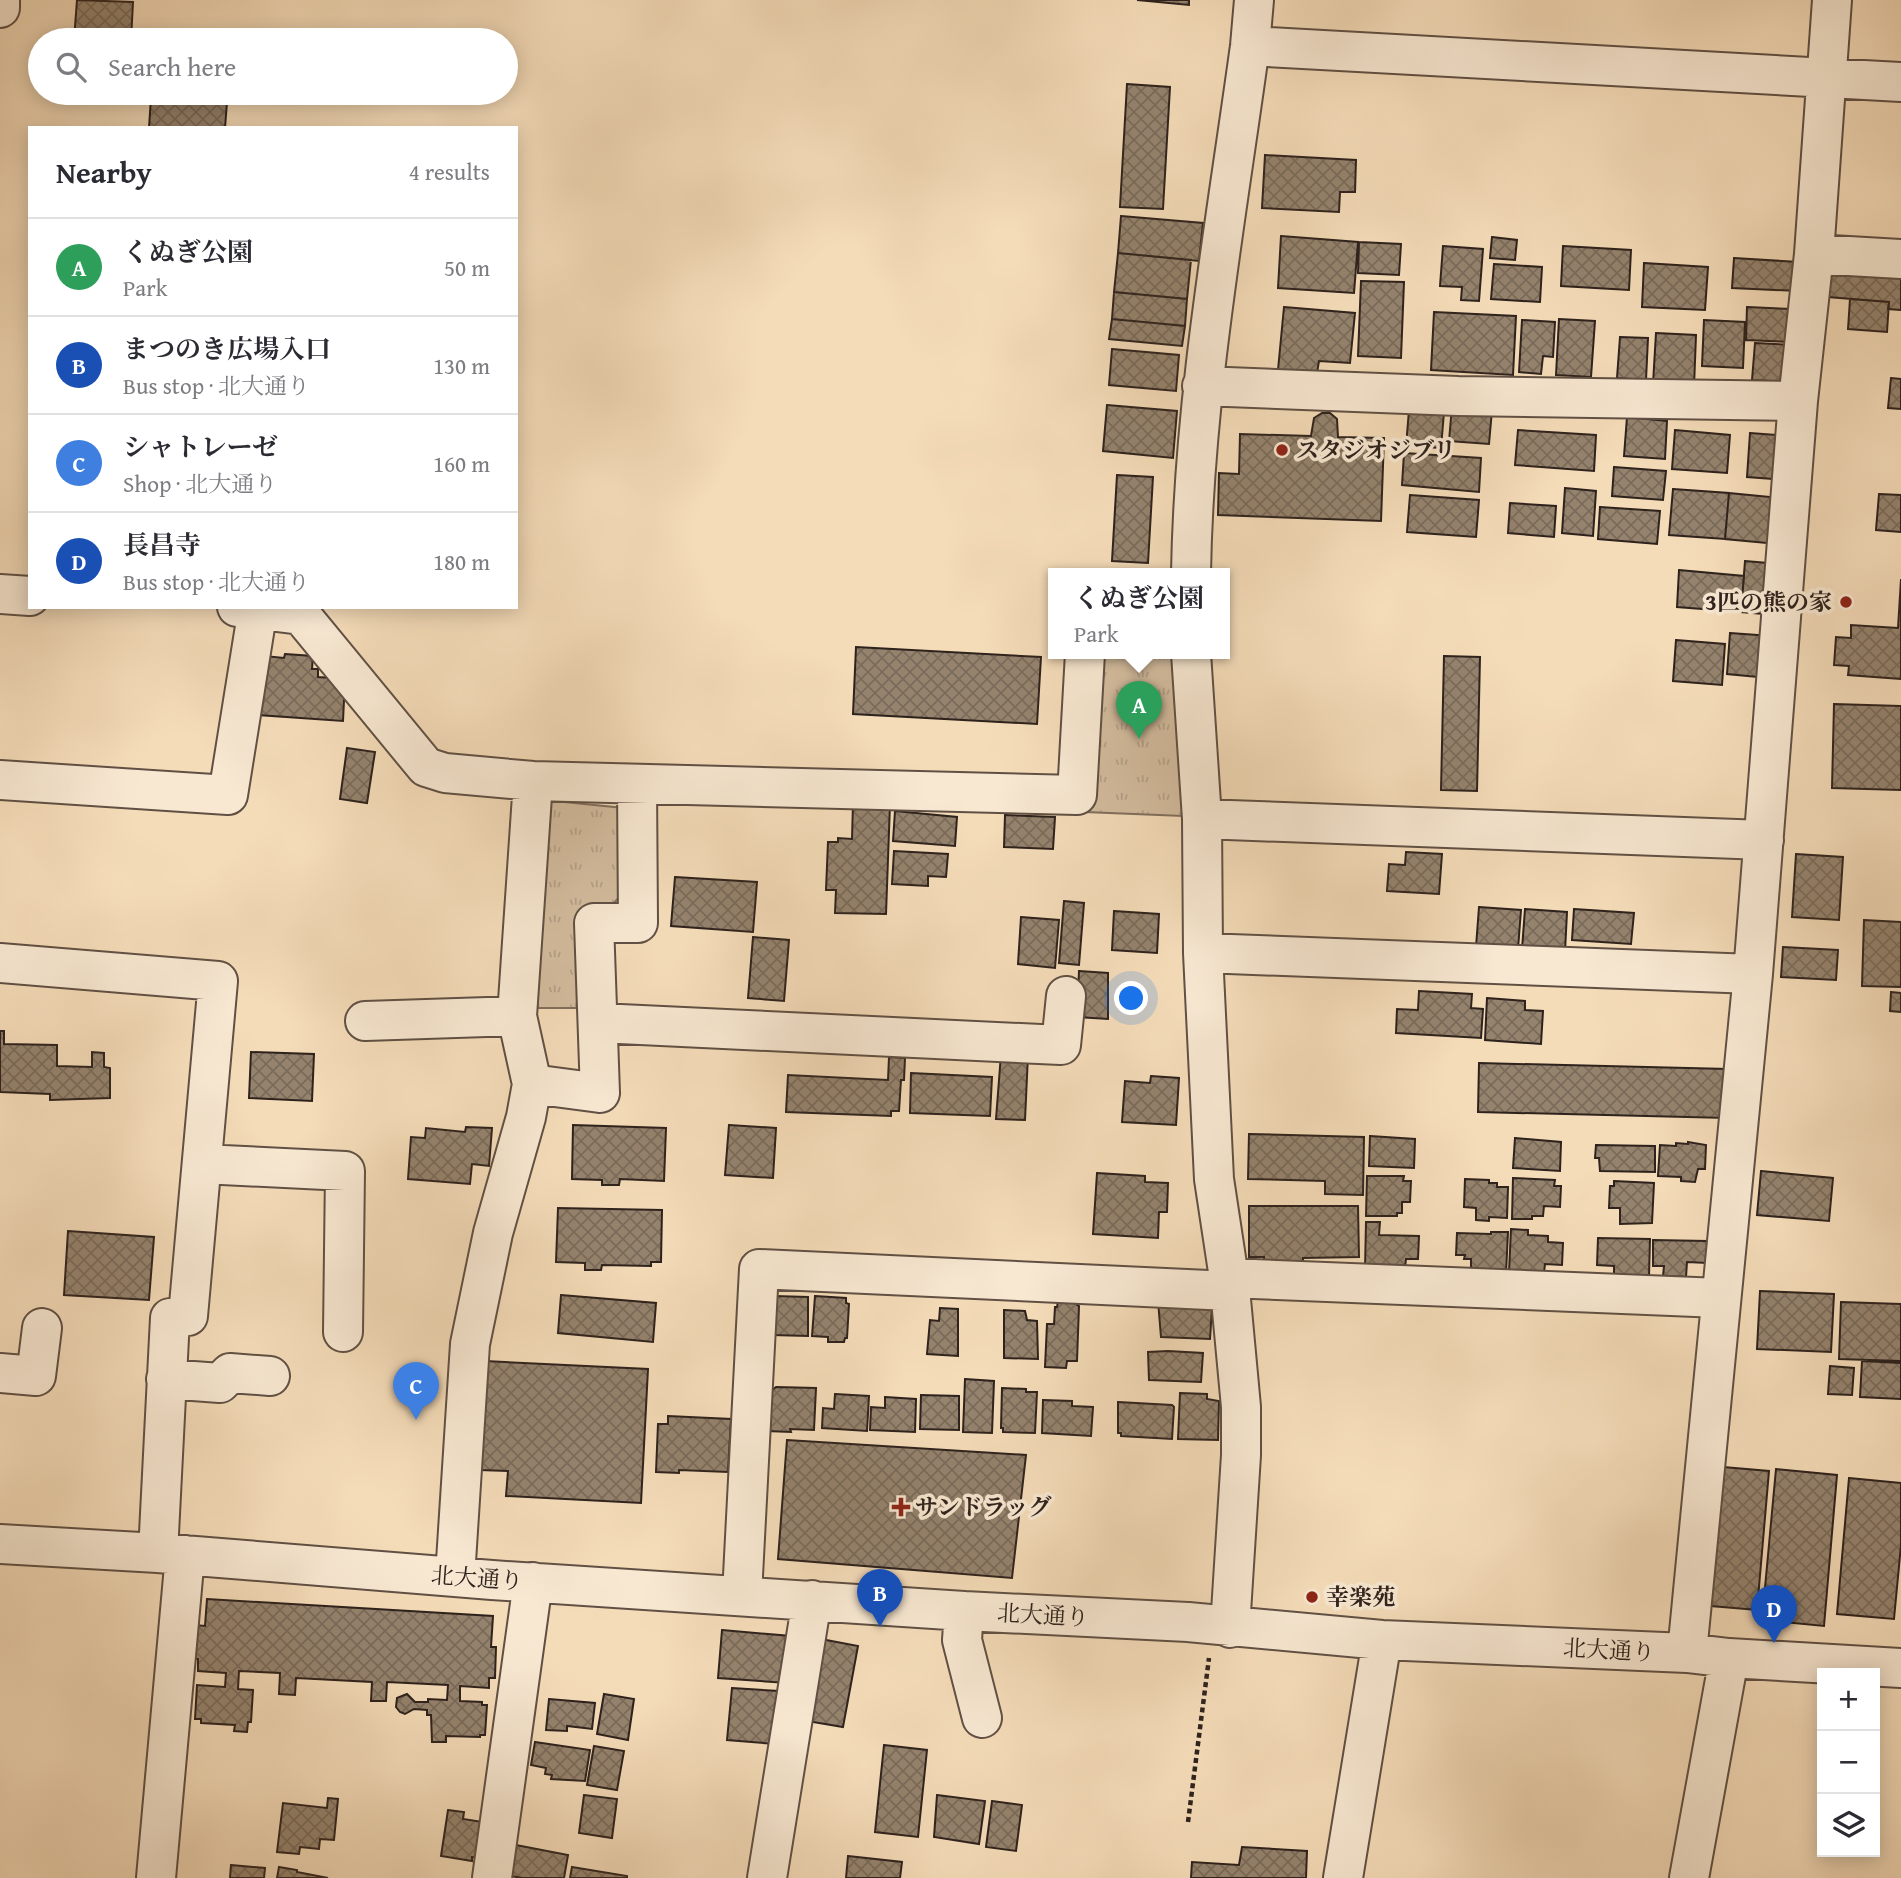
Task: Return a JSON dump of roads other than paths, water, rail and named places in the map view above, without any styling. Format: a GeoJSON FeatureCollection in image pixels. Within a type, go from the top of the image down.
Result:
{"type":"FeatureCollection","features":[{"type":"Feature","properties":{"kind":"street"},"geometry":{"type":"LineString","coordinates":[[0,8],[1,0]]}},
{"type":"Feature","properties":{"kind":"street"},"geometry":{"type":"LineString","coordinates":[[1191,568],[1202,386],[1250,47],[1254,0]]}},
{"type":"Feature","properties":{"kind":"street"},"geometry":{"type":"LineString","coordinates":[[1687,1653],[1753,974],[1798,401],[1814,254],[1832,0]]}},
{"type":"Feature","properties":{"kind":"street"},"geometry":{"type":"LineString","coordinates":[[1250,47],[1901,82]]}},
{"type":"Feature","properties":{"kind":"street"},"geometry":{"type":"LineString","coordinates":[[1814,254],[1901,259]]}},
{"type":"Feature","properties":{"kind":"street"},"geometry":{"type":"LineString","coordinates":[[1202,386],[1458,396],[1798,401]]}},
{"type":"Feature","properties":{"kind":"street"},"geometry":{"type":"LineString","coordinates":[[0,594],[28,596]]}},
{"type":"Feature","properties":{"kind":"street"},"geometry":{"type":"LineString","coordinates":[[0,780],[228,795],[247,609]]}},
{"type":"Feature","properties":{"kind":"street"},"geometry":{"type":"LineString","coordinates":[[255,609],[301,615],[426,767],[444,773],[533,781],[1077,795],[1085,659]]}},
{"type":"Feature","properties":{"kind":"street"},"geometry":{"type":"LineString","coordinates":[[1191,659],[1202,819],[1203,953],[1214,1179],[1230,1285],[1241,1407],[1241,1455],[1230,1628]]}},
{"type":"Feature","properties":{"kind":"street"},"geometry":{"type":"LineString","coordinates":[[455,1577],[470,1344],[493,1233],[526,1116],[532,1084],[517,1016],[533,781]]}},
{"type":"Feature","properties":{"kind":"street"},"geometry":{"type":"LineString","coordinates":[[532,1084],[600,1093],[594,923],[638,923],[638,785]]}},
{"type":"Feature","properties":{"kind":"street"},"geometry":{"type":"LineString","coordinates":[[1202,819],[1764,840]]}},
{"type":"Feature","properties":{"kind":"street"},"geometry":{"type":"LineString","coordinates":[[1203,953],[1753,974]]}},
{"type":"Feature","properties":{"kind":"street"},"geometry":{"type":"LineString","coordinates":[[0,963],[218,981],[188,1316],[170,1318],[166,1379],[172,1554],[156,1878]]}},
{"type":"Feature","properties":{"kind":"street"},"geometry":{"type":"LineString","coordinates":[[599,1023],[1062,1045],[1066,996]]}},
{"type":"Feature","properties":{"kind":"street"},"geometry":{"type":"LineString","coordinates":[[365,1021],[517,1016]]}},
{"type":"Feature","properties":{"kind":"street"},"geometry":{"type":"LineString","coordinates":[[202,1164],[345,1171],[343,1332]]}},
{"type":"Feature","properties":{"kind":"street"},"geometry":{"type":"LineString","coordinates":[[743,1595],[758,1269],[1720,1298]]}},
{"type":"Feature","properties":{"kind":"street"},"geometry":{"type":"LineString","coordinates":[[0,1373],[36,1376],[42,1328]]}},
{"type":"Feature","properties":{"kind":"street"},"geometry":{"type":"LineString","coordinates":[[166,1379],[220,1383],[230,1373],[270,1376]]}},
{"type":"Feature","properties":{"kind":"street","name":"北大通り"},"geometry":{"type":"LineString","coordinates":[[0,1544],[964,1611],[1188,1622],[1382,1640],[1687,1653],[1901,1668]]}},
{"type":"Feature","properties":{"kind":"street"},"geometry":{"type":"LineString","coordinates":[[492,1878],[533,1582]]}},
{"type":"Feature","properties":{"kind":"street"},"geometry":{"type":"LineString","coordinates":[[767,1878],[811,1600]]}},
{"type":"Feature","properties":{"kind":"street"},"geometry":{"type":"LineString","coordinates":[[964,1611],[962,1640],[982,1718]]}},
{"type":"Feature","properties":{"kind":"street"},"geometry":{"type":"LineString","coordinates":[[1343,1878],[1382,1640]]}},
{"type":"Feature","properties":{"kind":"street"},"geometry":{"type":"LineString","coordinates":[[1689,1878],[1729,1658]]}},
{"type":"Feature","properties":{"kind":"place","name":"スタジオジブリ"},"geometry":{"type":"Point","coordinates":[1282,450]}},
{"type":"Feature","properties":{"kind":"place","name":"3匹の熊の家"},"geometry":{"type":"Point","coordinates":[1846,602]}},
{"type":"Feature","properties":{"kind":"place","name":"くぬぎ公園"},"geometry":{"type":"Point","coordinates":[1139,739]}},
{"type":"Feature","properties":{"kind":"place","name":"シャトレーゼ"},"geometry":{"type":"Point","coordinates":[416,1420]}},
{"type":"Feature","properties":{"kind":"place","name":"サンドラッグ"},"geometry":{"type":"Point","coordinates":[901,1507]}},
{"type":"Feature","properties":{"kind":"place","name":"幸楽苑"},"geometry":{"type":"Point","coordinates":[1312,1597]}},
{"type":"Feature","properties":{"kind":"place","name":"まつのき広場入口"},"geometry":{"type":"Point","coordinates":[880,1627]}},
{"type":"Feature","properties":{"kind":"place","name":"長昌寺"},"geometry":{"type":"Point","coordinates":[1774,1643]}}]}
